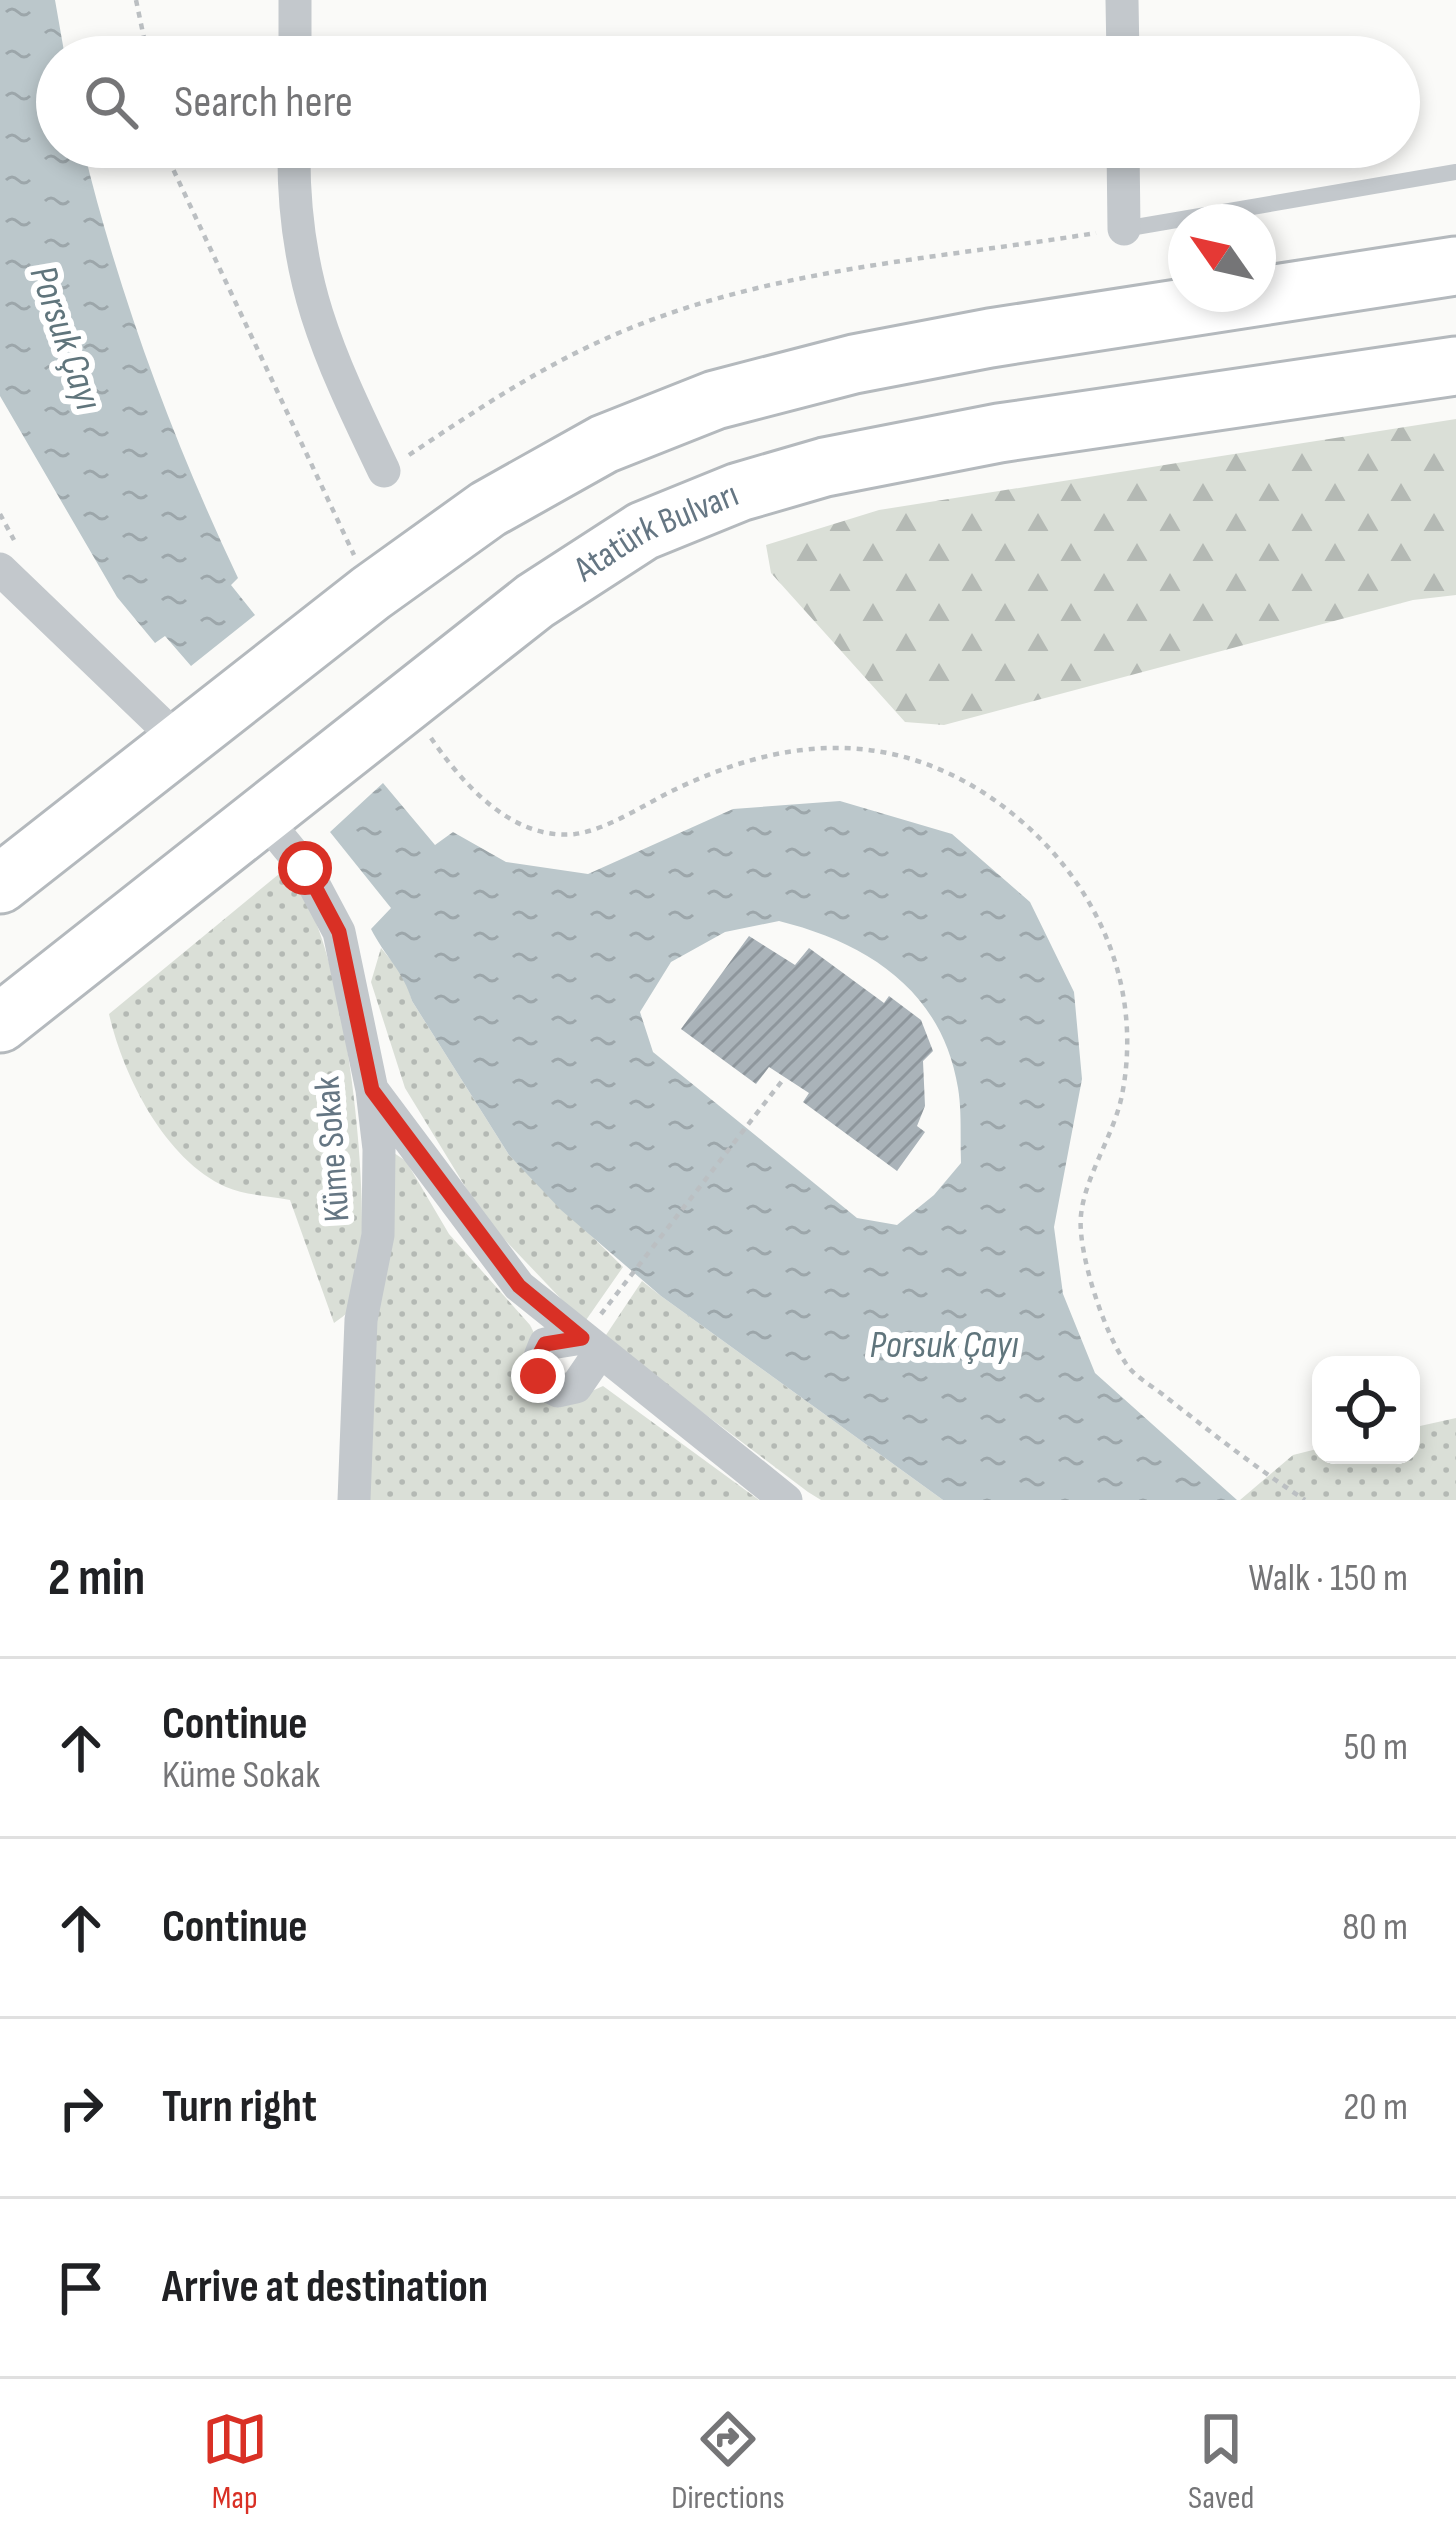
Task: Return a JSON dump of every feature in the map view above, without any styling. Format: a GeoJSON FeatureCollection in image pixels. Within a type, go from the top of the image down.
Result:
{"type":"FeatureCollection","features":[{"type":"Feature","properties":{"kind":"highway"},"geometry":{"type":"LineString","coordinates":[[0,884],[371,593],[488,509],[604,444],[715,400],[989,338],[1456,266]]}},
{"type":"Feature","properties":{"kind":"highway","name":"Atatürk Bulvarı"},"geometry":{"type":"LineString","coordinates":[[0,1023],[535,601],[644,530],[739,492],[825,467],[998,433],[1456,366]]}},
{"type":"Feature","properties":{"kind":"street"},"geometry":{"type":"LineString","coordinates":[[295,36],[296,0]]}},
{"type":"Feature","properties":{"kind":"street"},"geometry":{"type":"LineString","coordinates":[[1122,0],[1123,36]]}},
{"type":"Feature","properties":{"kind":"street"},"geometry":{"type":"LineString","coordinates":[[295,168],[298,243],[307,291],[322,340],[384,471]]}},
{"type":"Feature","properties":{"kind":"street"},"geometry":{"type":"LineString","coordinates":[[1124,168],[1124,229]]}},
{"type":"Feature","properties":{"kind":"street"},"geometry":{"type":"LineString","coordinates":[[0,569],[179,741]]}},
{"type":"Feature","properties":{"kind":"street","name":"Küme Sokak"},"geometry":{"type":"LineString","coordinates":[[263,817],[305,868],[339,932],[380,1149],[378,1235],[362,1320],[354,1500]]}},
{"type":"Feature","properties":{"kind":"street"},"geometry":{"type":"LineString","coordinates":[[372,1090],[519,1286],[786,1500]]}},
{"type":"Feature","properties":{"kind":"lane"},"geometry":{"type":"LineString","coordinates":[[1124,229],[1456,172]]}},
{"type":"Feature","properties":{"kind":"path"},"geometry":{"type":"LineString","coordinates":[[136,0],[144,36]]}},
{"type":"Feature","properties":{"kind":"path"},"geometry":{"type":"LineString","coordinates":[[173,168],[371,593]]}},
{"type":"Feature","properties":{"kind":"path"},"geometry":{"type":"LineString","coordinates":[[384,471],[524,379],[614,335],[691,306],[829,273],[1124,229]]}},
{"type":"Feature","properties":{"kind":"path"},"geometry":{"type":"LineString","coordinates":[[406,703],[462,782],[532,830],[576,834],[705,775],[782,751],[839,744],[889,749],[938,766],[1031,826],[1093,904],[1115,961],[1128,1018],[1122,1095],[1081,1214],[1084,1254],[1125,1364],[1305,1500]]}},
{"type":"Feature","properties":{"kind":"path"},"geometry":{"type":"LineString","coordinates":[[621,1286],[784,1077]]}},
{"type":"Feature","properties":{"kind":"green space"},"geometry":{"type":"Polygon","coordinates":[[[1456,419],[1456,595],[1413,600],[944,725],[905,722],[771,573],[766,545],[879,510],[1456,419]]]}},
{"type":"Feature","properties":{"kind":"green space"},"geometry":{"type":"Polygon","coordinates":[[[279,874],[302,894],[322,938],[350,1071],[359,1145],[360,1269],[352,1307],[334,1323],[290,1200],[226,1187],[184,1157],[165,1136],[136,1088],[109,1014],[279,874]]]}},
{"type":"Feature","properties":{"kind":"green space"},"geometry":{"type":"Polygon","coordinates":[[[381,948],[405,977],[412,1001],[509,1155],[623,1267],[584,1323],[485,1219],[405,1088],[371,982],[381,948]]]}},
{"type":"Feature","properties":{"kind":"green space"},"geometry":{"type":"Polygon","coordinates":[[[394,1153],[406,1161],[449,1234],[530,1325],[534,1333],[523,1372],[533,1395],[559,1406],[603,1386],[759,1500],[368,1500],[369,1388],[394,1153]]]}},
{"type":"Feature","properties":{"kind":"green space"},"geometry":{"type":"Polygon","coordinates":[[[642,1281],[943,1500],[821,1500],[808,1492],[604,1338],[642,1281]]]}},
{"type":"Feature","properties":{"kind":"green space"},"geometry":{"type":"Polygon","coordinates":[[[1456,1418],[1456,1500],[1240,1500],[1293,1455],[1312,1450],[1312,1464],[1420,1464],[1420,1426],[1456,1418]]]}},
{"type":"Feature","properties":{"kind":"water","name":"Porsuk Çayı"},"geometry":{"type":"Polygon","coordinates":[[[0,0],[55,0],[61,36],[36,36],[36,168],[89,168],[150,367],[238,578],[231,585],[255,615],[191,666],[165,636],[155,643],[117,597],[0,396],[0,0]]]}},
{"type":"Feature","properties":{"kind":"water","name":"Porsuk Çayı"},"geometry":{"type":"Polygon","coordinates":[[[383,783],[435,845],[453,832],[506,862],[588,874],[733,809],[840,801],[952,834],[1030,902],[1074,992],[1082,1079],[1054,1227],[1063,1294],[1095,1373],[1237,1500],[943,1500],[661,1296],[561,1210],[509,1155],[371,929],[391,908],[330,832],[383,783]],[[779,921],[725,932],[671,962],[640,1012],[653,1052],[857,1218],[897,1225],[934,1195],[961,1163],[959,1097],[949,1054],[936,1024],[896,976],[811,930],[779,921]]]}},
{"type":"Feature","properties":{"kind":"building"},"geometry":{"type":"Polygon","coordinates":[[[749,936],[795,965],[809,948],[884,1003],[889,996],[921,1020],[933,1051],[923,1061],[925,1106],[917,1126],[925,1132],[897,1171],[803,1102],[809,1093],[769,1067],[756,1084],[681,1029],[749,936]]]}},
{"type":"Feature","properties":{"kind":"route"},"geometry":{"type":"LineString","coordinates":[[305,868],[339,932],[356,993],[372,1090],[469,1226],[519,1286],[582,1338],[545,1344],[537,1359],[538,1376]]}}]}
